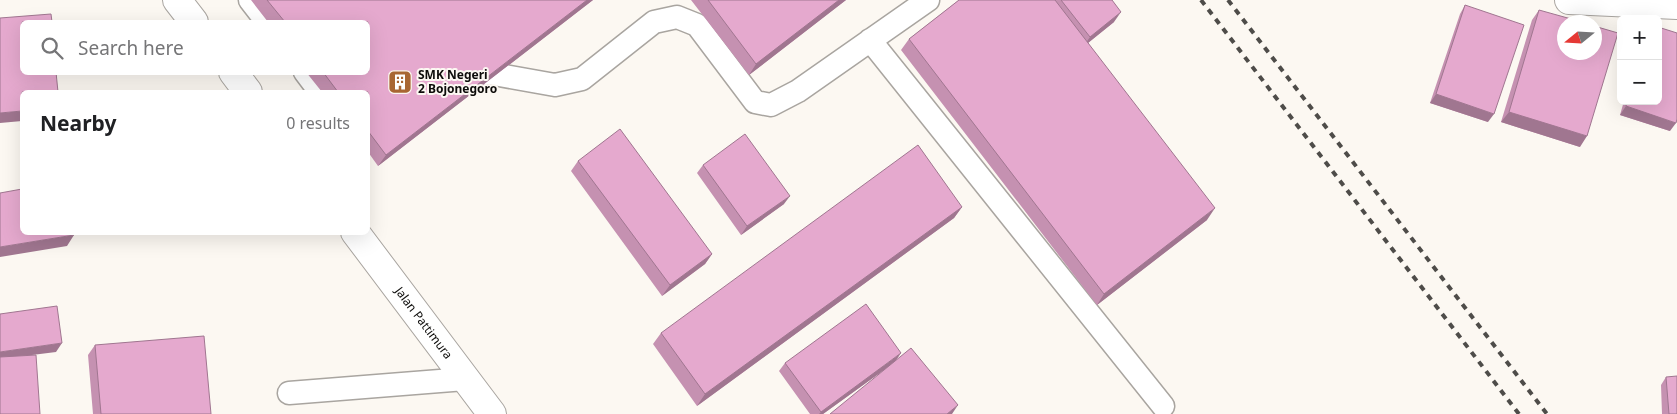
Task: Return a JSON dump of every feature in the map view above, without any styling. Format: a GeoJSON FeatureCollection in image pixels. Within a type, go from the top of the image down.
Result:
{"type":"FeatureCollection","features":[{"type":"Feature","properties":{"kind":"street"},"geometry":{"type":"LineString","coordinates":[[177,0],[192,20]]}},
{"type":"Feature","properties":{"kind":"street"},"geometry":{"type":"LineString","coordinates":[[1570,0],[1677,5]]}},
{"type":"Feature","properties":{"kind":"street"},"geometry":{"type":"LineString","coordinates":[[235,75],[246,90]]}},
{"type":"Feature","properties":{"kind":"street","name":"Jalan Pattimura"},"geometry":{"type":"LineString","coordinates":[[357,235],[492,414]]}},
{"type":"Feature","properties":{"kind":"lane"},"geometry":{"type":"LineString","coordinates":[[250,0],[265,20]]}},
{"type":"Feature","properties":{"kind":"lane"},"geometry":{"type":"LineString","coordinates":[[449,75],[488,73],[556,85],[582,79],[654,22],[677,17],[697,25],[755,102],[771,105],[798,91],[928,0]]}},
{"type":"Feature","properties":{"kind":"lane"},"geometry":{"type":"LineString","coordinates":[[870,40],[1163,406]]}},
{"type":"Feature","properties":{"kind":"lane"},"geometry":{"type":"LineString","coordinates":[[307,75],[318,90]]}},
{"type":"Feature","properties":{"kind":"lane"},"geometry":{"type":"LineString","coordinates":[[289,393],[465,379]]}},
{"type":"Feature","properties":{"kind":"building","name":"SMK Negeri 2 Bojonegoro"},"geometry":{"type":"Polygon","coordinates":[[[267,0],[587,0],[386,155],[370,134],[370,90],[336,90],[325,75],[370,75],[370,20],[283,20],[267,0]]]}},
{"type":"Feature","properties":{"kind":"building"},"geometry":{"type":"Polygon","coordinates":[[[708,0],[839,0],[756,64],[708,0]]]}},
{"type":"Feature","properties":{"kind":"building"},"geometry":{"type":"Polygon","coordinates":[[[959,0],[1055,0],[1215,208],[1104,294],[909,39],[959,0]]]}},
{"type":"Feature","properties":{"kind":"building"},"geometry":{"type":"Polygon","coordinates":[[[1061,0],[1112,0],[1121,12],[1090,37],[1061,0]]]}},
{"type":"Feature","properties":{"kind":"building"},"geometry":{"type":"Polygon","coordinates":[[[1465,5],[1524,25],[1494,114],[1436,94],[1465,5]]]}},
{"type":"Feature","properties":{"kind":"building"},"geometry":{"type":"Polygon","coordinates":[[[1539,10],[1557,15],[1557,60],[1602,60],[1602,28],[1617,33],[1587,136],[1509,112],[1539,10]]]}},
{"type":"Feature","properties":{"kind":"building"},"geometry":{"type":"Polygon","coordinates":[[[51,14],[52,20],[20,20],[20,75],[56,75],[58,90],[20,90],[20,111],[0,113],[0,18],[51,14]]]}},
{"type":"Feature","properties":{"kind":"building"},"geometry":{"type":"Polygon","coordinates":[[[1662,28],[1677,33],[1676,123],[1626,106],[1662,105],[1662,28]]]}},
{"type":"Feature","properties":{"kind":"building"},"geometry":{"type":"Polygon","coordinates":[[[620,129],[712,254],[670,285],[578,161],[620,129]]]}},
{"type":"Feature","properties":{"kind":"building"},"geometry":{"type":"Polygon","coordinates":[[[745,134],[790,196],[747,226],[703,165],[745,134]]]}},
{"type":"Feature","properties":{"kind":"building"},"geometry":{"type":"Polygon","coordinates":[[[918,145],[962,207],[705,394],[661,333],[918,145]]]}},
{"type":"Feature","properties":{"kind":"building"},"geometry":{"type":"Polygon","coordinates":[[[20,189],[20,235],[74,235],[0,247],[0,193],[20,189]]]}},
{"type":"Feature","properties":{"kind":"building"},"geometry":{"type":"Polygon","coordinates":[[[866,304],[901,353],[821,412],[785,363],[866,304]]]}},
{"type":"Feature","properties":{"kind":"building"},"geometry":{"type":"Polygon","coordinates":[[[57,306],[62,343],[0,352],[0,314],[57,306]]]}},
{"type":"Feature","properties":{"kind":"building"},"geometry":{"type":"Polygon","coordinates":[[[204,336],[211,414],[101,414],[95,345],[204,336]]]}},
{"type":"Feature","properties":{"kind":"building"},"geometry":{"type":"Polygon","coordinates":[[[911,348],[958,405],[947,414],[830,414],[911,348]]]}},
{"type":"Feature","properties":{"kind":"building"},"geometry":{"type":"Polygon","coordinates":[[[36,355],[40,414],[0,414],[0,357],[36,355]]]}},
{"type":"Feature","properties":{"kind":"building"},"geometry":{"type":"Polygon","coordinates":[[[1677,376],[1677,414],[1669,414],[1666,377],[1677,376]]]}},
{"type":"Feature","properties":{"kind":"railway"},"geometry":{"type":"LineString","coordinates":[[1201,0],[1519,414]]}},
{"type":"Feature","properties":{"kind":"railway"},"geometry":{"type":"LineString","coordinates":[[1228,0],[1547,414]]}},
{"type":"Feature","properties":{"kind":"place","name":"SMK Negeri 2 Bojonegoro"},"geometry":{"type":"Point","coordinates":[400,82]}}]}
